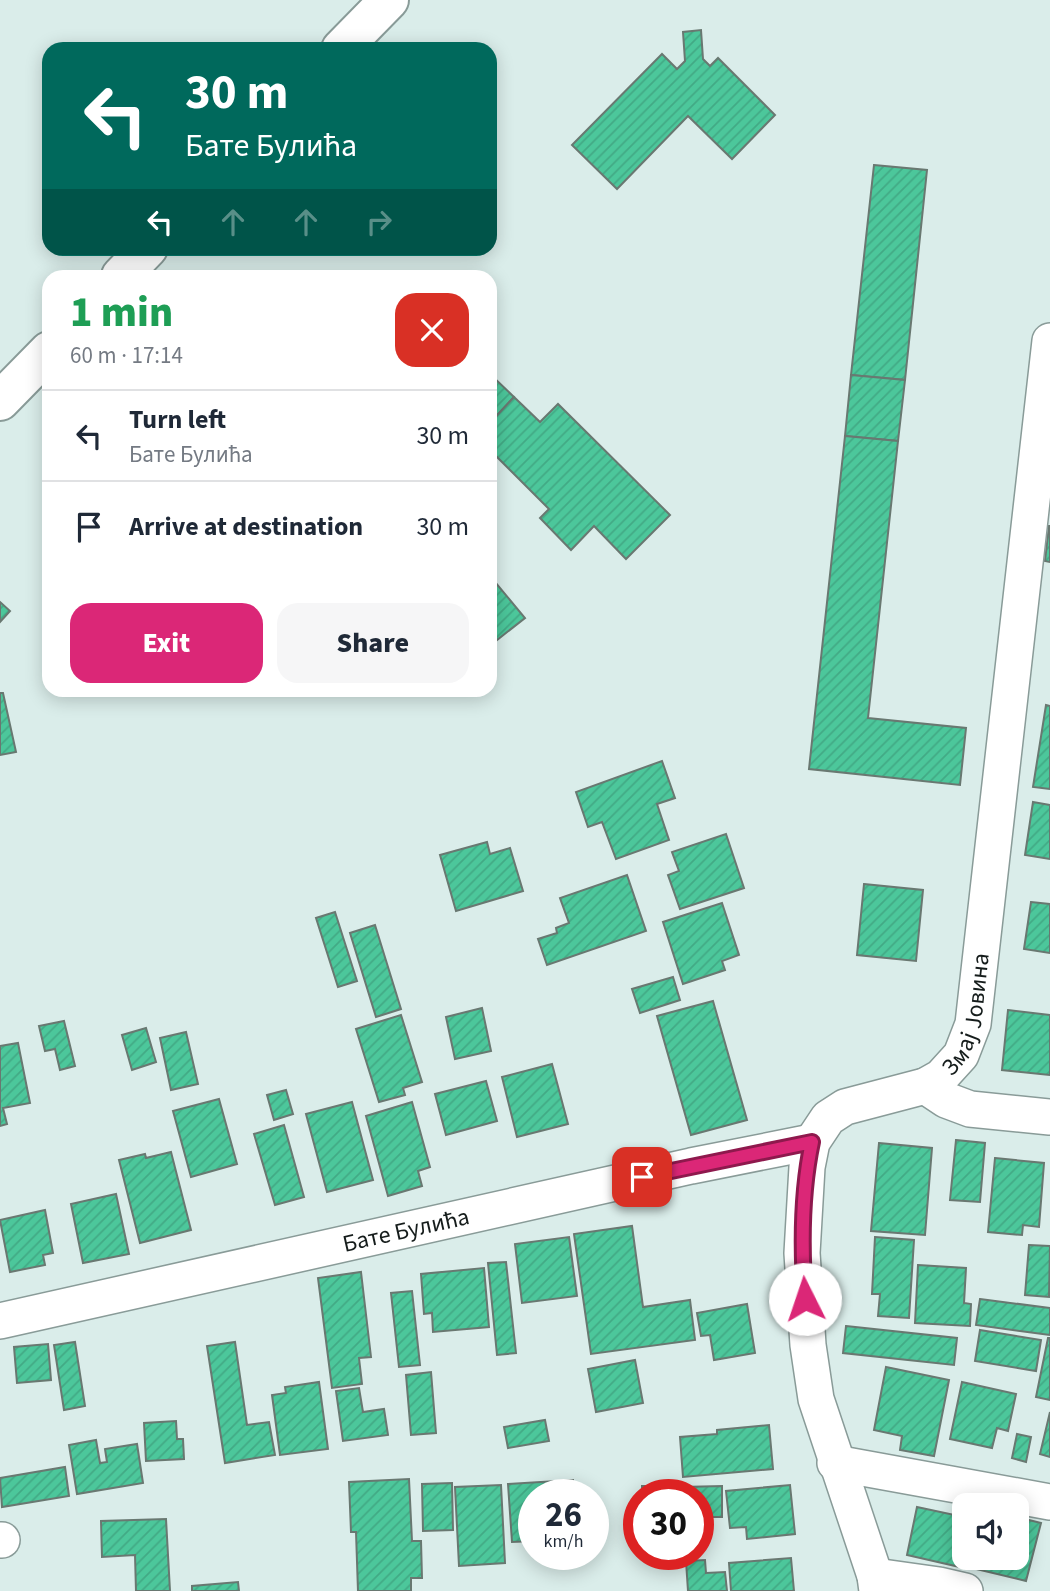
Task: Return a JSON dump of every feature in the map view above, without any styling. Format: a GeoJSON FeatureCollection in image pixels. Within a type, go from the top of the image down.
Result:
{"type":"FeatureCollection","features":[{"type":"Feature","properties":{"kind":"street"},"geometry":{"type":"LineString","coordinates":[[348,42],[389,0]]}},
{"type":"Feature","properties":{"kind":"street"},"geometry":{"type":"LineString","coordinates":[[127,270],[140,256]]}},
{"type":"Feature","properties":{"kind":"street","name":"Змај Јовина"},"geometry":{"type":"LineString","coordinates":[[876,1583],[816,1399],[808,1345],[802,1253],[805,1186],[812,1142],[828,1118],[845,1107],[925,1086],[952,1067],[961,1055],[972,1024],[1050,341]]}},
{"type":"Feature","properties":{"kind":"street"},"geometry":{"type":"LineString","coordinates":[[0,401],[42,358]]}},
{"type":"Feature","properties":{"kind":"street"},"geometry":{"type":"LineString","coordinates":[[925,1086],[946,1100],[970,1110],[1050,1117]]}},
{"type":"Feature","properties":{"kind":"street","name":"Бате Булића"},"geometry":{"type":"LineString","coordinates":[[0,1321],[678,1168],[812,1142]]}},
{"type":"Feature","properties":{"kind":"street"},"geometry":{"type":"LineString","coordinates":[[835,1463],[1050,1502]]}},
{"type":"Feature","properties":{"kind":"street"},"geometry":{"type":"LineString","coordinates":[[876,1583],[939,1585],[965,1591]]}},
{"type":"Feature","properties":{"kind":"building"},"geometry":{"type":"Polygon","coordinates":[[[701,30],[703,59],[710,66],[718,58],[775,115],[732,159],[688,116],[617,189],[572,145],[662,54],[677,69],[685,61],[683,32],[701,30]]]}},
{"type":"Feature","properties":{"kind":"building"},"geometry":{"type":"Polygon","coordinates":[[[874,165],[927,170],[905,380],[851,375],[874,165]]]}},
{"type":"Feature","properties":{"kind":"building"},"geometry":{"type":"Polygon","coordinates":[[[851,375],[905,380],[898,441],[845,436],[851,375]]]}},
{"type":"Feature","properties":{"kind":"building"},"geometry":{"type":"Polygon","coordinates":[[[497,381],[514,397],[497,415],[497,381]]]}},
{"type":"Feature","properties":{"kind":"building"},"geometry":{"type":"Polygon","coordinates":[[[514,397],[540,422],[558,404],[670,515],[626,559],[594,526],[571,550],[540,518],[549,509],[497,457],[497,415],[514,397]]]}},
{"type":"Feature","properties":{"kind":"building"},"geometry":{"type":"Polygon","coordinates":[[[845,436],[898,441],[868,718],[966,728],[960,785],[809,769],[845,436]]]}},
{"type":"Feature","properties":{"kind":"building"},"geometry":{"type":"Polygon","coordinates":[[[1050,526],[1050,562],[1045,561],[1050,526]]]}},
{"type":"Feature","properties":{"kind":"building"},"geometry":{"type":"Polygon","coordinates":[[[497,584],[525,618],[497,640],[497,584]]]}},
{"type":"Feature","properties":{"kind":"building"},"geometry":{"type":"Polygon","coordinates":[[[0,602],[10,611],[0,622],[0,602]]]}},
{"type":"Feature","properties":{"kind":"building"},"geometry":{"type":"Polygon","coordinates":[[[0,693],[3,693],[16,752],[0,755],[0,693]]]}},
{"type":"Feature","properties":{"kind":"building"},"geometry":{"type":"Polygon","coordinates":[[[1046,705],[1050,706],[1050,789],[1033,787],[1046,705]]]}},
{"type":"Feature","properties":{"kind":"building"},"geometry":{"type":"Polygon","coordinates":[[[662,761],[675,798],[657,804],[669,840],[616,859],[602,822],[588,827],[576,792],[662,761]]]}},
{"type":"Feature","properties":{"kind":"building"},"geometry":{"type":"Polygon","coordinates":[[[1033,802],[1050,805],[1050,859],[1025,855],[1033,802]]]}},
{"type":"Feature","properties":{"kind":"building"},"geometry":{"type":"Polygon","coordinates":[[[726,834],[744,888],[680,909],[668,875],[679,871],[672,852],[726,834]]]}},
{"type":"Feature","properties":{"kind":"building"},"geometry":{"type":"Polygon","coordinates":[[[487,842],[490,854],[510,848],[523,891],[456,911],[440,855],[487,842]]]}},
{"type":"Feature","properties":{"kind":"building"},"geometry":{"type":"Polygon","coordinates":[[[627,875],[646,931],[547,965],[538,939],[557,933],[556,928],[569,923],[560,898],[627,875]]]}},
{"type":"Feature","properties":{"kind":"building"},"geometry":{"type":"Polygon","coordinates":[[[864,884],[923,890],[916,961],[857,955],[864,884]]]}},
{"type":"Feature","properties":{"kind":"building"},"geometry":{"type":"Polygon","coordinates":[[[1031,902],[1050,904],[1050,953],[1024,949],[1031,902]]]}},
{"type":"Feature","properties":{"kind":"building"},"geometry":{"type":"Polygon","coordinates":[[[722,903],[739,955],[722,961],[725,970],[683,984],[663,922],[722,903]]]}},
{"type":"Feature","properties":{"kind":"building"},"geometry":{"type":"Polygon","coordinates":[[[335,912],[357,981],[338,987],[316,918],[335,912]]]}},
{"type":"Feature","properties":{"kind":"building"},"geometry":{"type":"Polygon","coordinates":[[[375,925],[401,1009],[376,1017],[350,933],[375,925]]]}},
{"type":"Feature","properties":{"kind":"building"},"geometry":{"type":"Polygon","coordinates":[[[673,977],[680,1000],[640,1013],[632,989],[673,977]]]}},
{"type":"Feature","properties":{"kind":"building"},"geometry":{"type":"Polygon","coordinates":[[[713,1001],[747,1120],[691,1135],[657,1016],[713,1001]]]}},
{"type":"Feature","properties":{"kind":"building"},"geometry":{"type":"Polygon","coordinates":[[[482,1008],[491,1051],[455,1059],[446,1017],[482,1008]]]}},
{"type":"Feature","properties":{"kind":"building"},"geometry":{"type":"Polygon","coordinates":[[[1008,1010],[1050,1015],[1050,1075],[1002,1070],[1008,1010]]]}},
{"type":"Feature","properties":{"kind":"building"},"geometry":{"type":"Polygon","coordinates":[[[401,1015],[422,1082],[403,1088],[405,1095],[379,1102],[356,1029],[401,1015]]]}},
{"type":"Feature","properties":{"kind":"building"},"geometry":{"type":"Polygon","coordinates":[[[64,1021],[75,1066],[60,1070],[55,1049],[45,1051],[39,1026],[64,1021]]]}},
{"type":"Feature","properties":{"kind":"building"},"geometry":{"type":"Polygon","coordinates":[[[146,1028],[156,1062],[132,1070],[122,1035],[146,1028]]]}},
{"type":"Feature","properties":{"kind":"building"},"geometry":{"type":"Polygon","coordinates":[[[186,1032],[198,1084],[171,1090],[160,1038],[186,1032]]]}},
{"type":"Feature","properties":{"kind":"building"},"geometry":{"type":"Polygon","coordinates":[[[18,1043],[30,1103],[3,1108],[7,1124],[0,1126],[0,1046],[18,1043]]]}},
{"type":"Feature","properties":{"kind":"building"},"geometry":{"type":"Polygon","coordinates":[[[552,1064],[568,1124],[517,1137],[502,1077],[552,1064]]]}},
{"type":"Feature","properties":{"kind":"building"},"geometry":{"type":"Polygon","coordinates":[[[486,1081],[497,1121],[446,1135],[435,1094],[486,1081]]]}},
{"type":"Feature","properties":{"kind":"building"},"geometry":{"type":"Polygon","coordinates":[[[286,1090],[293,1114],[274,1120],[267,1095],[286,1090]]]}},
{"type":"Feature","properties":{"kind":"building"},"geometry":{"type":"Polygon","coordinates":[[[219,1099],[237,1164],[191,1177],[173,1111],[219,1099]]]}},
{"type":"Feature","properties":{"kind":"building"},"geometry":{"type":"Polygon","coordinates":[[[352,1102],[373,1180],[327,1192],[306,1114],[352,1102]]]}},
{"type":"Feature","properties":{"kind":"building"},"geometry":{"type":"Polygon","coordinates":[[[412,1102],[430,1167],[418,1171],[422,1186],[388,1196],[366,1116],[412,1102]]]}},
{"type":"Feature","properties":{"kind":"building"},"geometry":{"type":"Polygon","coordinates":[[[284,1125],[304,1197],[275,1205],[254,1134],[284,1125]]]}},
{"type":"Feature","properties":{"kind":"building"},"geometry":{"type":"Polygon","coordinates":[[[956,1140],[985,1143],[980,1202],[950,1200],[956,1140]]]}},
{"type":"Feature","properties":{"kind":"building"},"geometry":{"type":"Polygon","coordinates":[[[879,1143],[932,1148],[925,1235],[871,1231],[879,1143]]]}},
{"type":"Feature","properties":{"kind":"building"},"geometry":{"type":"Polygon","coordinates":[[[171,1152],[191,1230],[140,1243],[119,1160],[145,1154],[146,1158],[171,1152]]]}},
{"type":"Feature","properties":{"kind":"building"},"geometry":{"type":"Polygon","coordinates":[[[995,1158],[1044,1163],[1039,1227],[1023,1225],[1022,1235],[988,1232],[995,1158]]]}},
{"type":"Feature","properties":{"kind":"building"},"geometry":{"type":"Polygon","coordinates":[[[116,1194],[129,1254],[83,1263],[71,1204],[116,1194]]]}},
{"type":"Feature","properties":{"kind":"building"},"geometry":{"type":"Polygon","coordinates":[[[45,1210],[53,1253],[43,1255],[45,1265],[10,1272],[0,1220],[45,1210]]]}},
{"type":"Feature","properties":{"kind":"building"},"geometry":{"type":"Polygon","coordinates":[[[632,1226],[643,1307],[690,1300],[695,1340],[591,1354],[574,1234],[632,1226]]]}},
{"type":"Feature","properties":{"kind":"building"},"geometry":{"type":"Polygon","coordinates":[[[569,1237],[577,1296],[522,1303],[515,1244],[569,1237]]]}},
{"type":"Feature","properties":{"kind":"building"},"geometry":{"type":"Polygon","coordinates":[[[875,1237],[914,1240],[909,1318],[878,1316],[880,1294],[872,1294],[875,1237]]]}},
{"type":"Feature","properties":{"kind":"building"},"geometry":{"type":"Polygon","coordinates":[[[1029,1245],[1050,1246],[1049,1297],[1025,1295],[1029,1245]]]}},
{"type":"Feature","properties":{"kind":"building"},"geometry":{"type":"Polygon","coordinates":[[[506,1262],[516,1353],[497,1355],[488,1263],[506,1262]]]}},
{"type":"Feature","properties":{"kind":"building"},"geometry":{"type":"Polygon","coordinates":[[[918,1265],[966,1268],[964,1303],[971,1304],[970,1326],[915,1323],[918,1265]]]}},
{"type":"Feature","properties":{"kind":"building"},"geometry":{"type":"Polygon","coordinates":[[[484,1268],[489,1327],[433,1332],[432,1313],[424,1314],[421,1274],[484,1268]]]}},
{"type":"Feature","properties":{"kind":"building"},"geometry":{"type":"Polygon","coordinates":[[[361,1272],[371,1357],[359,1358],[362,1384],[332,1388],[318,1278],[361,1272]]]}},
{"type":"Feature","properties":{"kind":"building"},"geometry":{"type":"Polygon","coordinates":[[[412,1291],[420,1365],[399,1367],[391,1293],[412,1291]]]}},
{"type":"Feature","properties":{"kind":"building"},"geometry":{"type":"Polygon","coordinates":[[[980,1299],[1050,1308],[1050,1335],[976,1325],[980,1299]]]}},
{"type":"Feature","properties":{"kind":"building"},"geometry":{"type":"Polygon","coordinates":[[[747,1304],[755,1353],[714,1360],[710,1335],[701,1336],[697,1313],[747,1304]]]}},
{"type":"Feature","properties":{"kind":"building"},"geometry":{"type":"Polygon","coordinates":[[[846,1326],[957,1338],[954,1365],[843,1353],[846,1326]]]}},
{"type":"Feature","properties":{"kind":"building"},"geometry":{"type":"Polygon","coordinates":[[[980,1330],[1041,1340],[1036,1371],[975,1361],[980,1330]]]}},
{"type":"Feature","properties":{"kind":"building"},"geometry":{"type":"Polygon","coordinates":[[[1050,1338],[1050,1400],[1036,1397],[1050,1338]]]}},
{"type":"Feature","properties":{"kind":"building"},"geometry":{"type":"Polygon","coordinates":[[[75,1342],[85,1406],[64,1410],[54,1345],[75,1342]]]}},
{"type":"Feature","properties":{"kind":"building"},"geometry":{"type":"Polygon","coordinates":[[[235,1342],[247,1425],[269,1422],[275,1455],[225,1463],[207,1346],[235,1342]]]}},
{"type":"Feature","properties":{"kind":"building"},"geometry":{"type":"Polygon","coordinates":[[[48,1344],[51,1380],[17,1383],[14,1347],[48,1344]]]}},
{"type":"Feature","properties":{"kind":"building"},"geometry":{"type":"Polygon","coordinates":[[[635,1360],[643,1403],[596,1412],[588,1369],[635,1360]]]}},
{"type":"Feature","properties":{"kind":"building"},"geometry":{"type":"Polygon","coordinates":[[[886,1367],[949,1380],[934,1456],[900,1450],[902,1436],[874,1430],[886,1367]]]}},
{"type":"Feature","properties":{"kind":"building"},"geometry":{"type":"Polygon","coordinates":[[[431,1372],[436,1433],[411,1435],[406,1375],[431,1372]]]}},
{"type":"Feature","properties":{"kind":"building"},"geometry":{"type":"Polygon","coordinates":[[[319,1382],[328,1449],[280,1455],[272,1395],[286,1393],[285,1387],[319,1382]]]}},
{"type":"Feature","properties":{"kind":"building"},"geometry":{"type":"Polygon","coordinates":[[[962,1382],[1016,1394],[1008,1431],[997,1428],[992,1448],[950,1439],[962,1382]]]}},
{"type":"Feature","properties":{"kind":"building"},"geometry":{"type":"Polygon","coordinates":[[[359,1388],[363,1412],[384,1409],[388,1435],[343,1441],[336,1391],[359,1388]]]}},
{"type":"Feature","properties":{"kind":"building"},"geometry":{"type":"Polygon","coordinates":[[[1050,1412],[1050,1457],[1040,1454],[1050,1412]]]}},
{"type":"Feature","properties":{"kind":"building"},"geometry":{"type":"Polygon","coordinates":[[[545,1420],[549,1441],[508,1448],[504,1427],[545,1420]]]}},
{"type":"Feature","properties":{"kind":"building"},"geometry":{"type":"Polygon","coordinates":[[[176,1421],[177,1439],[183,1439],[184,1459],[146,1461],[144,1423],[176,1421]]]}},
{"type":"Feature","properties":{"kind":"building"},"geometry":{"type":"Polygon","coordinates":[[[769,1425],[773,1469],[683,1477],[680,1437],[769,1425]]]}},
{"type":"Feature","properties":{"kind":"building"},"geometry":{"type":"Polygon","coordinates":[[[1017,1434],[1031,1437],[1026,1462],[1012,1458],[1017,1434]]]}},
{"type":"Feature","properties":{"kind":"building"},"geometry":{"type":"Polygon","coordinates":[[[96,1440],[100,1463],[107,1462],[105,1449],[137,1444],[143,1483],[77,1494],[69,1445],[96,1440]]]}},
{"type":"Feature","properties":{"kind":"building"},"geometry":{"type":"Polygon","coordinates":[[[65,1467],[69,1496],[2,1507],[0,1478],[65,1467]]]}},
{"type":"Feature","properties":{"kind":"building"},"geometry":{"type":"Polygon","coordinates":[[[409,1479],[412,1541],[421,1541],[422,1578],[411,1578],[411,1591],[358,1591],[356,1532],[351,1532],[349,1482],[409,1479]]]}},
{"type":"Feature","properties":{"kind":"building"},"geometry":{"type":"Polygon","coordinates":[[[452,1483],[453,1530],[423,1531],[422,1484],[452,1483]]]}},
{"type":"Feature","properties":{"kind":"building"},"geometry":{"type":"Polygon","coordinates":[[[518,1483],[518,1542],[512,1542],[508,1484],[518,1483]]]}},
{"type":"Feature","properties":{"kind":"building"},"geometry":{"type":"Polygon","coordinates":[[[501,1485],[505,1563],[459,1566],[455,1487],[501,1485]]]}},
{"type":"Feature","properties":{"kind":"building"},"geometry":{"type":"Polygon","coordinates":[[[790,1485],[795,1534],[747,1539],[746,1527],[730,1528],[726,1491],[790,1485]]]}},
{"type":"Feature","properties":{"kind":"building"},"geometry":{"type":"Polygon","coordinates":[[[714,1486],[722,1486],[722,1517],[714,1517],[714,1486]]]}},
{"type":"Feature","properties":{"kind":"building"},"geometry":{"type":"Polygon","coordinates":[[[917,1507],[952,1514],[952,1565],[907,1555],[917,1507]]]}},
{"type":"Feature","properties":{"kind":"building"},"geometry":{"type":"Polygon","coordinates":[[[166,1519],[170,1591],[136,1591],[135,1555],[102,1557],[101,1521],[166,1519]]]}},
{"type":"Feature","properties":{"kind":"building"},"geometry":{"type":"Polygon","coordinates":[[[1029,1520],[1041,1523],[1029,1569],[1029,1520]]]}},
{"type":"Feature","properties":{"kind":"building"},"geometry":{"type":"Polygon","coordinates":[[[791,1558],[794,1591],[731,1591],[729,1563],[791,1558]]]}},
{"type":"Feature","properties":{"kind":"building"},"geometry":{"type":"Polygon","coordinates":[[[687,1570],[725,1572],[727,1591],[688,1591],[687,1570]]]}},
{"type":"Feature","properties":{"kind":"building"},"geometry":{"type":"Polygon","coordinates":[[[980,1570],[1029,1570],[1026,1581],[980,1570]]]}},
{"type":"Feature","properties":{"kind":"building"},"geometry":{"type":"Polygon","coordinates":[[[238,1582],[239,1591],[192,1591],[192,1586],[238,1582]]]}},
{"type":"Feature","properties":{"kind":"route"},"geometry":{"type":"LineString","coordinates":[[642,1177],[812,1142],[804,1196],[802,1253],[805,1299]]}}]}
